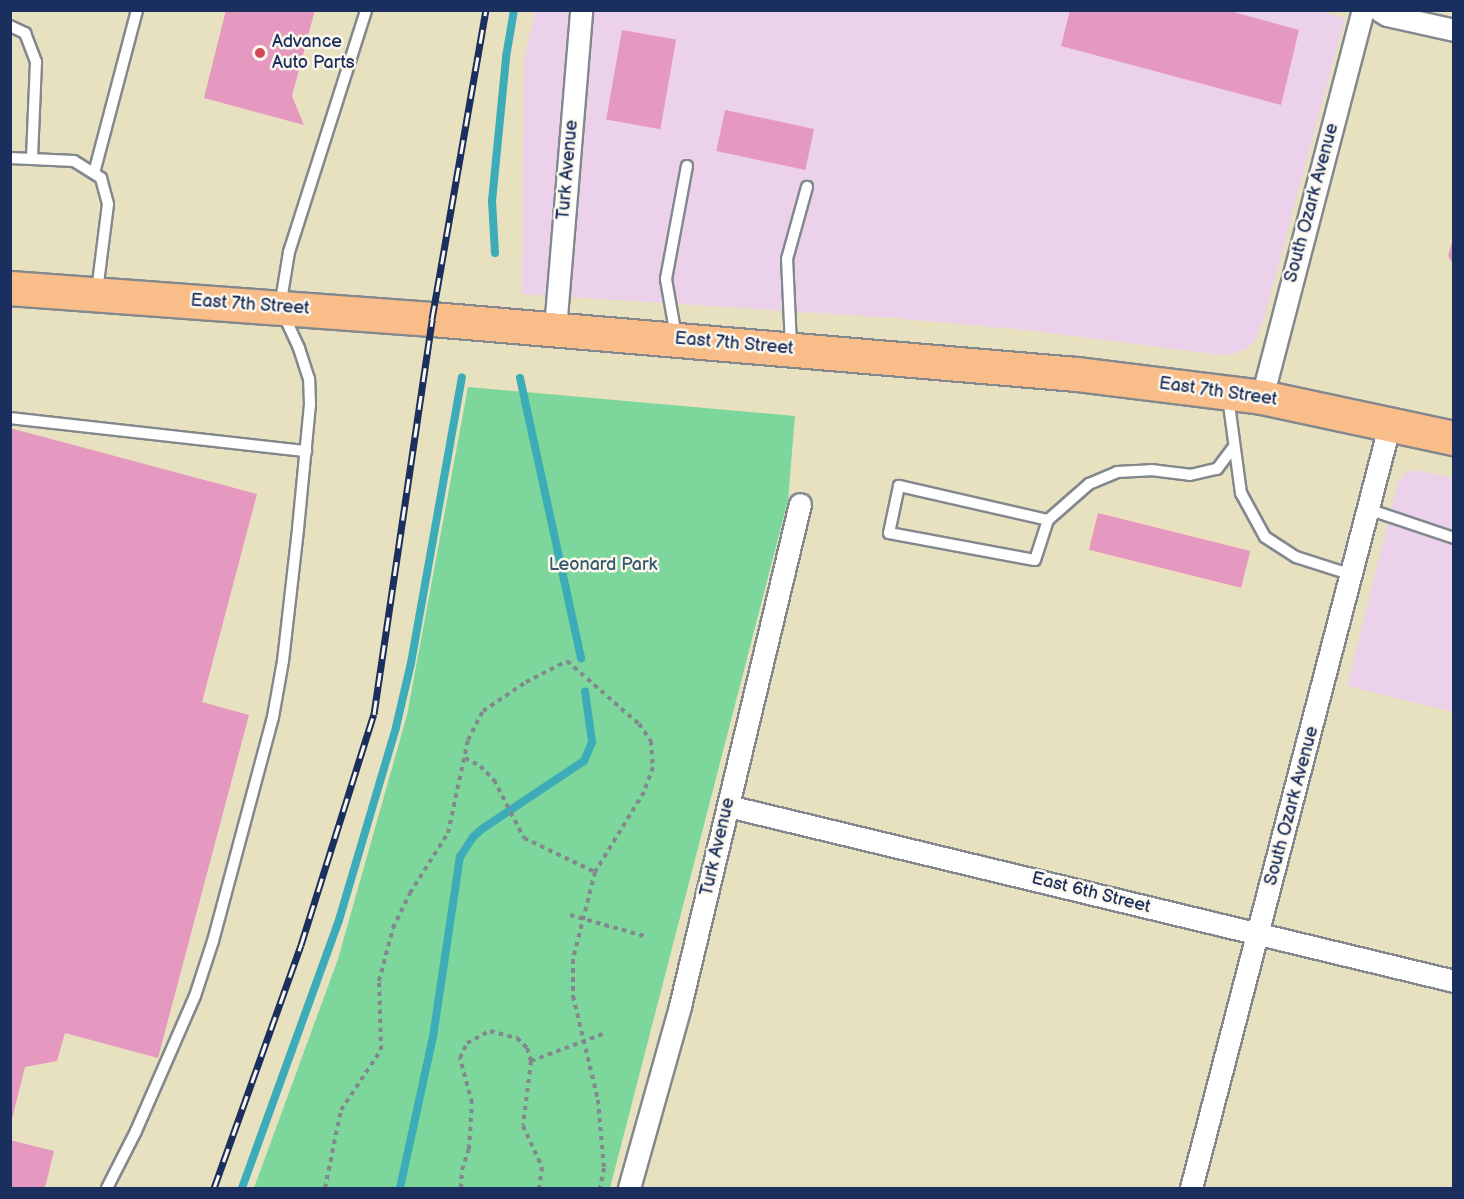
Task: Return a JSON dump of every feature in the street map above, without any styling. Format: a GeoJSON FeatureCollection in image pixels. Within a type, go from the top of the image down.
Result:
{"type":"FeatureCollection","features":[{"type":"Feature","properties":{"kind":"main road","name":"East 7th Street"},"geometry":{"type":"LineString","coordinates":[[10,288],[555,329],[1076,374],[1227,391],[1454,438]]}},
{"type":"Feature","properties":{"kind":"street","name":"Turk Avenue"},"geometry":{"type":"LineString","coordinates":[[555,329],[581,10]]}},
{"type":"Feature","properties":{"kind":"street","name":"South Ozark Avenue"},"geometry":{"type":"LineString","coordinates":[[1262,397],[1363,10]]}},
{"type":"Feature","properties":{"kind":"street"},"geometry":{"type":"LineString","coordinates":[[1379,10],[1387,15],[1454,30]]}},
{"type":"Feature","properties":{"kind":"street","name":"South Ozark Avenue"},"geometry":{"type":"LineString","coordinates":[[1191,1188],[1352,575],[1389,423]]}},
{"type":"Feature","properties":{"kind":"street","name":"Turk Avenue"},"geometry":{"type":"LineString","coordinates":[[629,1188],[680,1006],[800,504]]}},
{"type":"Feature","properties":{"kind":"street","name":"East 6th Street"},"geometry":{"type":"LineString","coordinates":[[728,806],[1454,981]]}},
{"type":"Feature","properties":{"kind":"lane"},"geometry":{"type":"LineString","coordinates":[[94,173],[137,10]]}},
{"type":"Feature","properties":{"kind":"lane"},"geometry":{"type":"LineString","coordinates":[[107,1188],[136,1131],[195,996],[225,896],[273,717],[285,639],[310,405],[309,379],[299,348],[280,307],[289,252],[366,10]]}},
{"type":"Feature","properties":{"kind":"lane"},"geometry":{"type":"LineString","coordinates":[[10,26],[26,33],[36,62],[32,159]]}},
{"type":"Feature","properties":{"kind":"lane"},"geometry":{"type":"LineString","coordinates":[[10,158],[74,160],[101,178],[108,204],[96,294]]}},
{"type":"Feature","properties":{"kind":"lane"},"geometry":{"type":"LineString","coordinates":[[677,339],[666,279],[687,166]]}},
{"type":"Feature","properties":{"kind":"lane"},"geometry":{"type":"LineString","coordinates":[[791,349],[787,259],[807,187]]}},
{"type":"Feature","properties":{"kind":"lane"},"geometry":{"type":"LineString","coordinates":[[1227,391],[1233,448],[1241,493],[1265,537],[1296,557],[1352,575]]}},
{"type":"Feature","properties":{"kind":"lane"},"geometry":{"type":"LineString","coordinates":[[10,418],[306,451]]}},
{"type":"Feature","properties":{"kind":"lane"},"geometry":{"type":"LineString","coordinates":[[1048,520],[899,486],[889,533],[1035,560],[1048,520],[1089,484],[1117,472],[1151,470],[1190,475],[1217,469],[1233,448]]}},
{"type":"Feature","properties":{"kind":"lane"},"geometry":{"type":"LineString","coordinates":[[1368,509],[1454,538]]}},
{"type":"Feature","properties":{"kind":"path"},"geometry":{"type":"LineString","coordinates":[[326,1188],[341,1110],[381,1050],[379,981],[393,928],[410,893],[448,834],[468,740],[483,711],[526,682],[567,661],[639,723],[651,741],[653,766],[644,792],[595,872],[581,919],[573,959],[573,996],[598,1100],[604,1168],[600,1188]]}},
{"type":"Feature","properties":{"kind":"path"},"geometry":{"type":"LineString","coordinates":[[465,758],[480,766],[502,792],[524,838],[595,872]]}},
{"type":"Feature","properties":{"kind":"path"},"geometry":{"type":"LineString","coordinates":[[570,915],[644,936]]}},
{"type":"Feature","properties":{"kind":"path"},"geometry":{"type":"LineString","coordinates":[[461,1188],[462,1170],[470,1149],[472,1103],[460,1058],[467,1043],[490,1031],[509,1034],[527,1048],[531,1061],[523,1126],[542,1167],[539,1188]]}},
{"type":"Feature","properties":{"kind":"path"},"geometry":{"type":"LineString","coordinates":[[531,1061],[603,1034]]}},
{"type":"Feature","properties":{"kind":"shaded area"},"geometry":{"type":"Polygon","coordinates":[[[1315,10],[1345,18],[1264,319],[1257,338],[1248,348],[1236,353],[1221,355],[1034,331],[894,318],[522,294],[524,61],[535,11],[1315,10]]]}},
{"type":"Feature","properties":{"kind":"shaded area"},"geometry":{"type":"Polygon","coordinates":[[[1416,470],[1453,478],[1453,712],[1347,686],[1398,482],[1408,471],[1416,470]]]}},
{"type":"Feature","properties":{"kind":"green space","name":"Leonard Park"},"geometry":{"type":"Polygon","coordinates":[[[468,387],[795,416],[788,500],[610,1188],[254,1188],[338,959],[407,715],[468,387]]]}},
{"type":"Feature","properties":{"kind":"building","name":"Advance Auto Parts"},"geometry":{"type":"Polygon","coordinates":[[[226,10],[315,10],[292,96],[304,125],[204,98],[226,10]]]}},
{"type":"Feature","properties":{"kind":"building"},"geometry":{"type":"Polygon","coordinates":[[[1070,10],[1226,10],[1299,30],[1281,105],[1061,46],[1070,10]]]}},
{"type":"Feature","properties":{"kind":"building"},"geometry":{"type":"Polygon","coordinates":[[[622,30],[676,40],[660,129],[606,120],[622,30]]]}},
{"type":"Feature","properties":{"kind":"building"},"geometry":{"type":"Polygon","coordinates":[[[725,110],[814,129],[805,170],[716,151],[725,110]]]}},
{"type":"Feature","properties":{"kind":"building"},"geometry":{"type":"Polygon","coordinates":[[[1454,236],[1454,265],[1448,256],[1454,236]]]}},
{"type":"Feature","properties":{"kind":"building"},"geometry":{"type":"Polygon","coordinates":[[[10,428],[257,494],[202,702],[249,715],[158,1058],[65,1033],[57,1061],[25,1067],[11,1123],[10,428]]]}},
{"type":"Feature","properties":{"kind":"building"},"geometry":{"type":"Polygon","coordinates":[[[1098,513],[1250,551],[1241,588],[1089,550],[1098,513]]]}},
{"type":"Feature","properties":{"kind":"building"},"geometry":{"type":"Polygon","coordinates":[[[10,1140],[54,1151],[45,1188],[10,1188],[10,1140]]]}},
{"type":"Feature","properties":{"kind":"waterway"},"geometry":{"type":"LineString","coordinates":[[495,253],[492,201],[506,57],[514,10]]}},
{"type":"Feature","properties":{"kind":"waterway"},"geometry":{"type":"LineString","coordinates":[[242,1188],[339,920],[396,727],[411,663],[462,378]]}},
{"type":"Feature","properties":{"kind":"waterway"},"geometry":{"type":"LineString","coordinates":[[520,378],[581,658]]}},
{"type":"Feature","properties":{"kind":"waterway"},"geometry":{"type":"LineString","coordinates":[[400,1188],[433,1037],[460,857],[473,837],[482,829],[584,761],[592,742],[585,691]]}},
{"type":"Feature","properties":{"kind":"railway"},"geometry":{"type":"LineString","coordinates":[[214,1188],[301,945],[374,714],[432,319],[486,10]]}},
{"type":"Feature","properties":{"kind":"place","name":"Advance Auto Parts"},"geometry":{"type":"Point","coordinates":[260,53]}}]}
